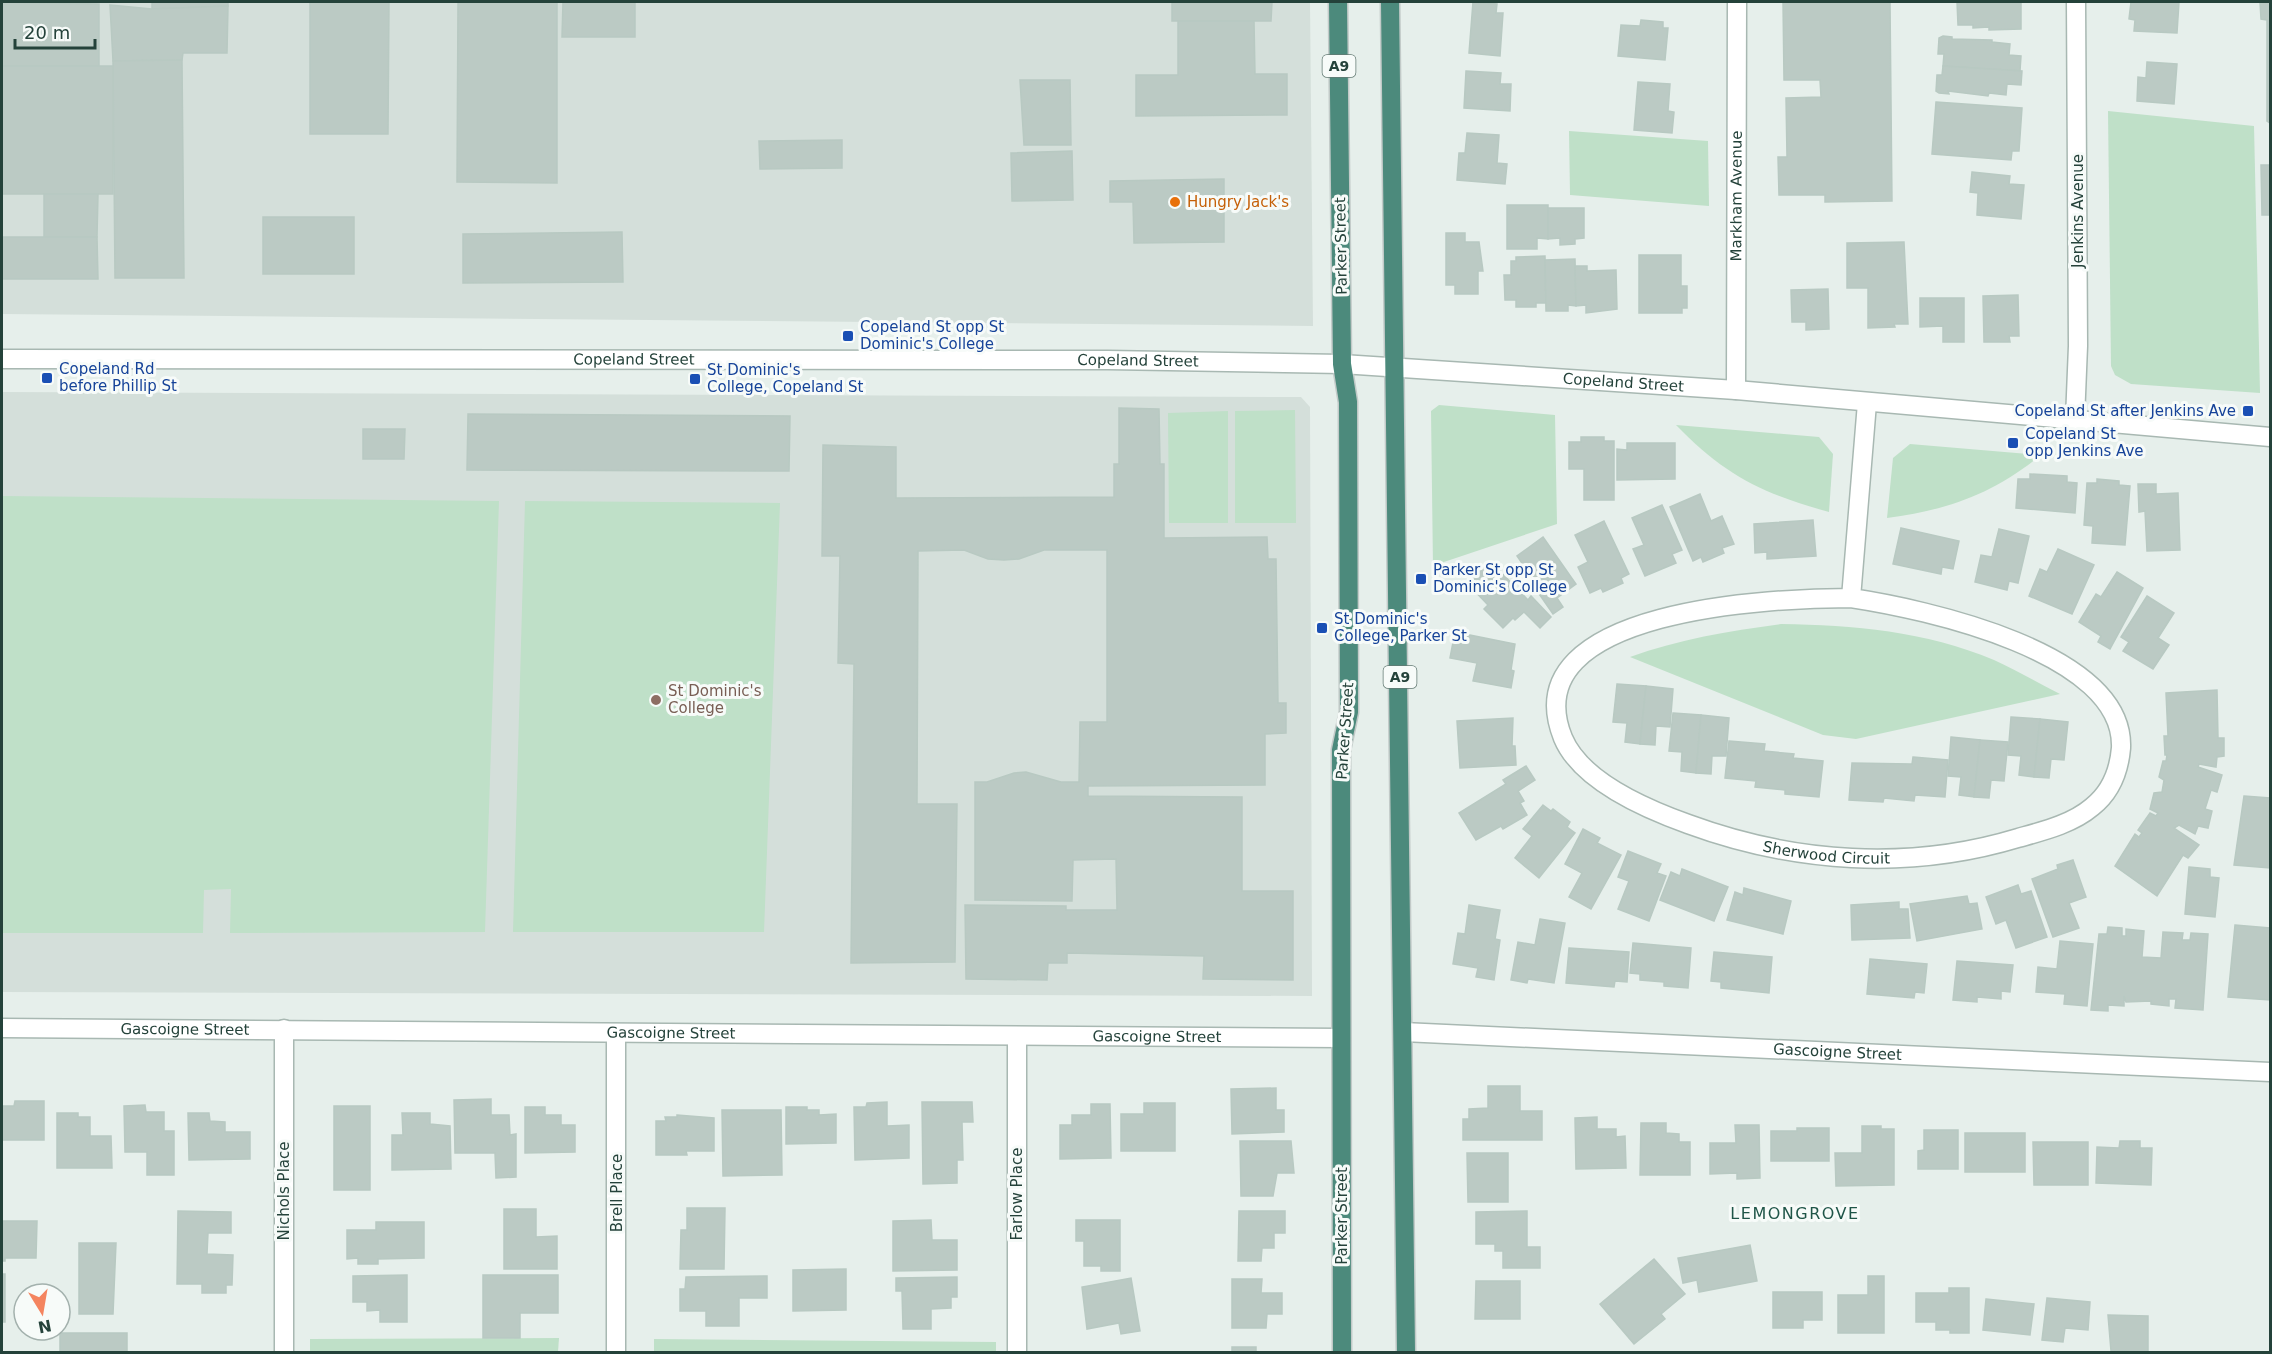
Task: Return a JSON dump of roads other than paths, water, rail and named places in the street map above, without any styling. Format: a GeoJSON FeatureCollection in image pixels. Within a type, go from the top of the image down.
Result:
{"type":"FeatureCollection","features":[{"type":"Feature","properties":{"kind":"highway","name":"Parker Street"},"geometry":{"type":"LineString","coordinates":[[1338,2],[1342,364],[1348,409],[1349,712],[1341,750],[1342,1353]]}},
{"type":"Feature","properties":{"kind":"highway","name":"A9"},"geometry":{"type":"LineString","coordinates":[[1390,2],[1406,1353]]}},
{"type":"Feature","properties":{"kind":"street","name":"Markham Avenue"},"geometry":{"type":"LineString","coordinates":[[1736,390],[1738,334],[1737,2]]}},
{"type":"Feature","properties":{"kind":"street","name":"Jenkins Avenue"},"geometry":{"type":"LineString","coordinates":[[2075,419],[2078,346],[2076,2]]}},
{"type":"Feature","properties":{"kind":"street","name":"Copeland Street"},"geometry":{"type":"LineString","coordinates":[[2,359],[901,359],[1342,364],[1736,390],[2271,437]]}},
{"type":"Feature","properties":{"kind":"street"},"geometry":{"type":"LineString","coordinates":[[1851,598],[1867,403]]}},
{"type":"Feature","properties":{"kind":"street","name":"Sherwood Circuit"},"geometry":{"type":"LineString","coordinates":[[1774,598],[1851,598],[1952,618],[1983,629],[2059,663],[2092,685],[2110,706],[2120,734],[2117,770],[2107,791],[2091,809],[2078,816],[2001,844],[1918,858],[1828,857],[1731,838],[1644,806],[1591,774],[1570,751],[1563,739],[1559,724],[1558,701],[1564,678],[1585,651],[1610,636],[1670,616],[1739,603],[1774,598]]}},
{"type":"Feature","properties":{"kind":"street","name":"Gascoigne Street"},"geometry":{"type":"LineString","coordinates":[[2,1028],[1341,1038]]}},
{"type":"Feature","properties":{"kind":"street","name":"Nichols Place"},"geometry":{"type":"LineString","coordinates":[[284,1029],[284,1353]]}},
{"type":"Feature","properties":{"kind":"street","name":"Gascoigne Street"},"geometry":{"type":"LineString","coordinates":[[1403,1032],[2271,1072]]}},
{"type":"Feature","properties":{"kind":"street","name":"Brell Place"},"geometry":{"type":"LineString","coordinates":[[616,1033],[616,1353]]}},
{"type":"Feature","properties":{"kind":"street","name":"Farlow Place"},"geometry":{"type":"LineString","coordinates":[[1017,1036],[1017,1353]]}},
{"type":"Feature","properties":{"kind":"place","name":"Hungry Jack's"},"geometry":{"type":"Point","coordinates":[1175,202]}},
{"type":"Feature","properties":{"kind":"place","name":"Copeland St opp St Dominic's College"},"geometry":{"type":"Point","coordinates":[848,336]}},
{"type":"Feature","properties":{"kind":"place","name":"Copeland Rd before Phillip St"},"geometry":{"type":"Point","coordinates":[47,378]}},
{"type":"Feature","properties":{"kind":"place","name":"St Dominic's College, Copeland St"},"geometry":{"type":"Point","coordinates":[695,379]}},
{"type":"Feature","properties":{"kind":"place","name":"Copeland St after Jenkins Ave"},"geometry":{"type":"Point","coordinates":[2248,411]}},
{"type":"Feature","properties":{"kind":"place","name":"Copeland St opp Jenkins Ave"},"geometry":{"type":"Point","coordinates":[2013,443]}},
{"type":"Feature","properties":{"kind":"place","name":"Parker St opp St Dominic's College"},"geometry":{"type":"Point","coordinates":[1421,579]}},
{"type":"Feature","properties":{"kind":"place","name":"St Dominic's College, Parker St"},"geometry":{"type":"Point","coordinates":[1322,628]}},
{"type":"Feature","properties":{"kind":"place","name":"St Dominic's College"},"geometry":{"type":"Point","coordinates":[656,700]}},
{"type":"Feature","properties":{"kind":"district","name":"LEMONGROVE"},"geometry":{"type":"Point","coordinates":[1795,1213]}}]}
